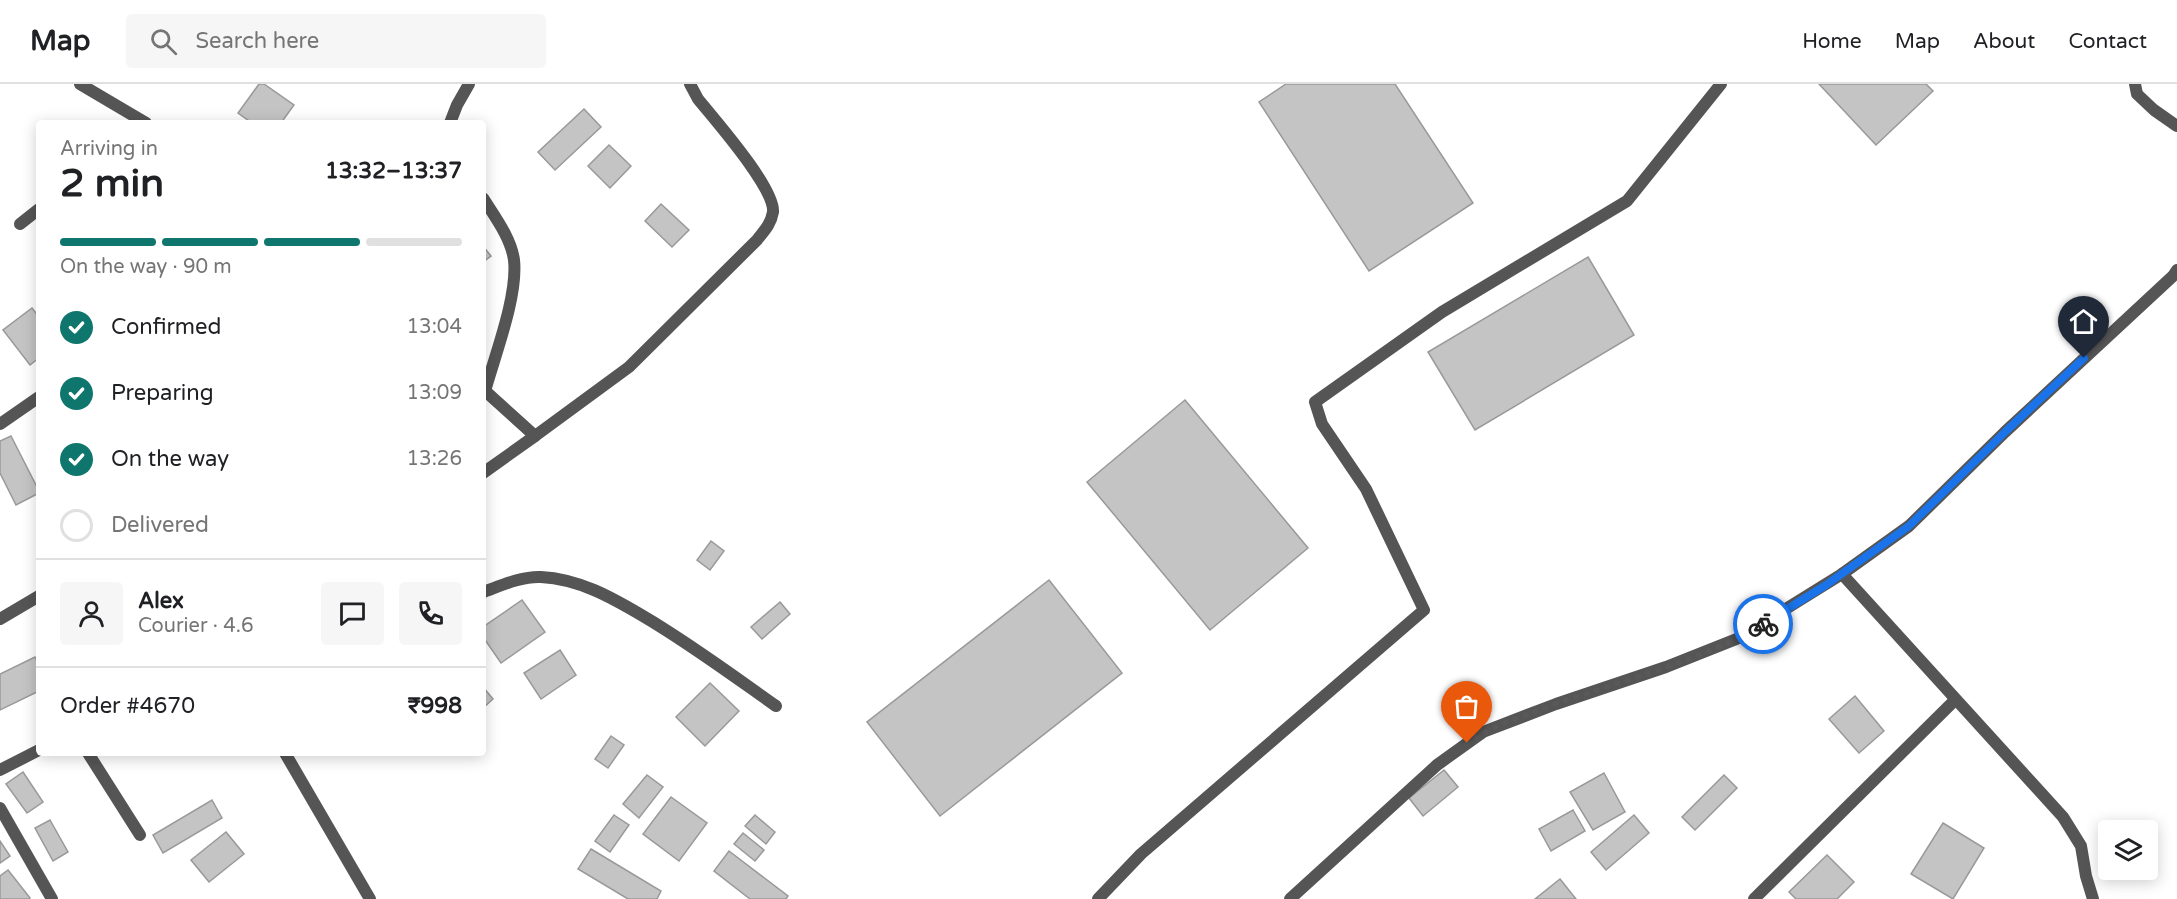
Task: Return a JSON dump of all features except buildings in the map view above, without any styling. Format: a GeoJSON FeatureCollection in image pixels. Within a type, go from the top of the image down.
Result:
{"type":"FeatureCollection","features":[{"type":"Feature","properties":{"kind":"street"},"geometry":{"type":"LineString","coordinates":[[80,84],[141,120]]}},
{"type":"Feature","properties":{"kind":"street"},"geometry":{"type":"LineString","coordinates":[[451,120],[469,84]]}},
{"type":"Feature","properties":{"kind":"street"},"geometry":{"type":"LineString","coordinates":[[486,471],[629,367],[757,240],[770,224],[773,209],[766,187],[698,99],[690,84]]}},
{"type":"Feature","properties":{"kind":"street"},"geometry":{"type":"LineString","coordinates":[[1098,899],[1141,854],[1424,610],[1366,489],[1322,423],[1315,402],[1442,312],[1627,201],[1720,84]]}},
{"type":"Feature","properties":{"kind":"street"},"geometry":{"type":"LineString","coordinates":[[2135,84],[2137,94],[2154,110],[2177,126]]}},
{"type":"Feature","properties":{"kind":"street"},"geometry":{"type":"LineString","coordinates":[[486,203],[505,233],[514,258],[514,287],[486,383]]}},
{"type":"Feature","properties":{"kind":"street"},"geometry":{"type":"LineString","coordinates":[[20,224],[36,211]]}},
{"type":"Feature","properties":{"kind":"street"},"geometry":{"type":"LineString","coordinates":[[1290,899],[1437,765],[1483,732],[1556,704],[1666,667],[1738,638],[1842,574],[1909,526],[2177,270]]}},
{"type":"Feature","properties":{"kind":"street"},"geometry":{"type":"LineString","coordinates":[[486,392],[535,436]]}},
{"type":"Feature","properties":{"kind":"street"},"geometry":{"type":"LineString","coordinates":[[0,424],[36,400]]}},
{"type":"Feature","properties":{"kind":"street"},"geometry":{"type":"LineString","coordinates":[[1842,574],[2063,817],[2081,846],[2093,899]]}},
{"type":"Feature","properties":{"kind":"street"},"geometry":{"type":"LineString","coordinates":[[486,591],[539,577],[574,582],[606,595],[681,638],[776,706]]}},
{"type":"Feature","properties":{"kind":"street"},"geometry":{"type":"LineString","coordinates":[[0,619],[36,598]]}},
{"type":"Feature","properties":{"kind":"street"},"geometry":{"type":"LineString","coordinates":[[1754,899],[1955,700]]}},
{"type":"Feature","properties":{"kind":"street"},"geometry":{"type":"LineString","coordinates":[[0,770],[36,752]]}},
{"type":"Feature","properties":{"kind":"street"},"geometry":{"type":"LineString","coordinates":[[90,756],[140,835]]}},
{"type":"Feature","properties":{"kind":"street"},"geometry":{"type":"LineString","coordinates":[[287,756],[370,899]]}},
{"type":"Feature","properties":{"kind":"street"},"geometry":{"type":"LineString","coordinates":[[0,808],[52,899]]}},
{"type":"Feature","properties":{"kind":"way so far"},"geometry":{"type":"LineString","coordinates":[[1467,743],[1483,732],[1556,704],[1666,667],[1738,638],[1763,624]]}},
{"type":"Feature","properties":{"kind":"route"},"geometry":{"type":"LineString","coordinates":[[1763,624],[1826,585],[1909,526],[2084,358]]}}]}
